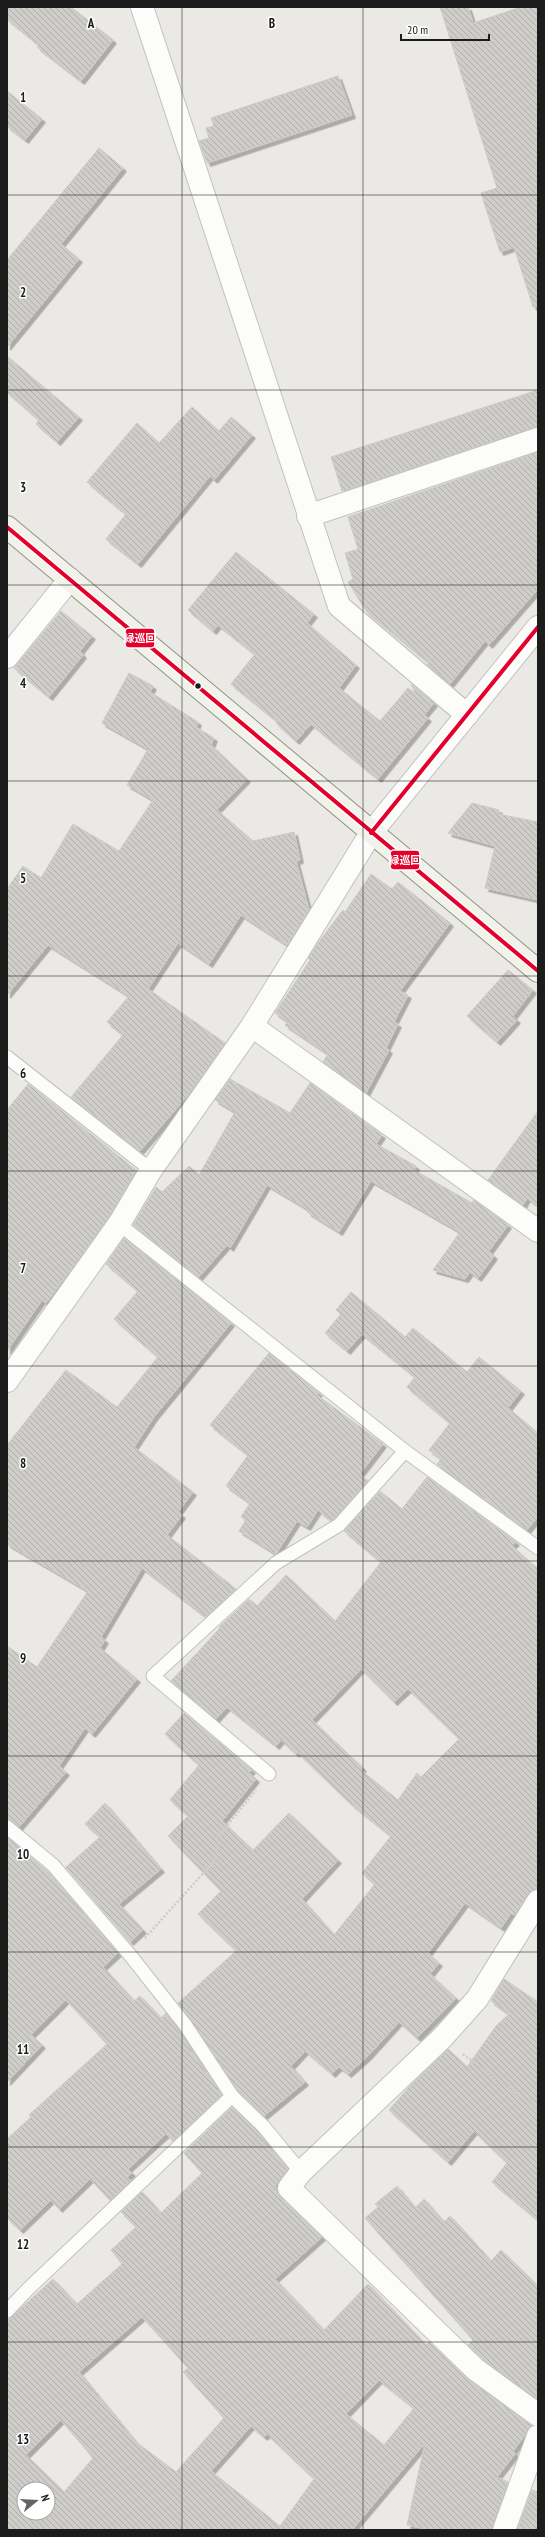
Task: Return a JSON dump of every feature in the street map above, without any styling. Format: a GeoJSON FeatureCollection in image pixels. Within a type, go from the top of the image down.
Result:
{"type":"FeatureCollection","features":[{"type":"Feature","properties":{"kind":"street"},"geometry":{"type":"LineString","coordinates":[[142,7],[308,516],[339,606],[467,715]]}},
{"type":"Feature","properties":{"kind":"street"},"geometry":{"type":"LineString","coordinates":[[308,516],[538,439]]}},
{"type":"Feature","properties":{"kind":"street"},"geometry":{"type":"LineString","coordinates":[[7,527],[371,833],[538,971]]}},
{"type":"Feature","properties":{"kind":"street"},"geometry":{"type":"LineString","coordinates":[[7,657],[70,579]]}},
{"type":"Feature","properties":{"kind":"street"},"geometry":{"type":"LineString","coordinates":[[7,1381],[119,1224],[151,1170],[252,1026],[371,833],[538,627]]}},
{"type":"Feature","properties":{"kind":"street"},"geometry":{"type":"LineString","coordinates":[[252,1026],[538,1231]]}},
{"type":"Feature","properties":{"kind":"street"},"geometry":{"type":"LineString","coordinates":[[538,1901],[477,1999],[442,2038],[301,2172],[289,2188],[475,2369],[538,2415]]}},
{"type":"Feature","properties":{"kind":"street"},"geometry":{"type":"LineString","coordinates":[[504,2530],[538,2436]]}},
{"type":"Feature","properties":{"kind":"lane"},"geometry":{"type":"LineString","coordinates":[[7,1057],[151,1170]]}},
{"type":"Feature","properties":{"kind":"lane"},"geometry":{"type":"LineString","coordinates":[[119,1224],[405,1451],[538,1548]]}},
{"type":"Feature","properties":{"kind":"lane"},"geometry":{"type":"LineString","coordinates":[[269,1774],[153,1676],[276,1563],[339,1525],[405,1451]]}},
{"type":"Feature","properties":{"kind":"lane"},"geometry":{"type":"LineString","coordinates":[[7,1827],[53,1865],[130,1955],[186,2026],[232,2096],[264,2127],[301,2172]]}},
{"type":"Feature","properties":{"kind":"lane"},"geometry":{"type":"LineString","coordinates":[[7,2311],[28,2288],[232,2096]]}},
{"type":"Feature","properties":{"kind":"path"},"geometry":{"type":"LineString","coordinates":[[130,1955],[216,1858],[216,1838],[269,1774]]}},
{"type":"Feature","properties":{"kind":"path"},"geometry":{"type":"LineString","coordinates":[[442,2038],[538,2110]]}},
{"type":"Feature","properties":{"kind":"building"},"geometry":{"type":"Polygon","coordinates":[[[7,7],[71,7],[113,40],[81,81],[37,47],[39,45],[7,19],[7,7]]]}},
{"type":"Feature","properties":{"kind":"building"},"geometry":{"type":"Polygon","coordinates":[[[440,7],[468,7],[473,23],[521,7],[538,7],[538,306],[533,307],[514,247],[500,252],[481,193],[497,188],[440,7]]]}},
{"type":"Feature","properties":{"kind":"building"},"geometry":{"type":"Polygon","coordinates":[[[338,76],[352,115],[207,163],[199,141],[209,138],[206,128],[214,126],[211,118],[338,76]]]}},
{"type":"Feature","properties":{"kind":"building"},"geometry":{"type":"Polygon","coordinates":[[[7,91],[42,119],[25,140],[7,126],[7,91]]]}},
{"type":"Feature","properties":{"kind":"building"},"geometry":{"type":"Polygon","coordinates":[[[99,148],[123,168],[61,244],[79,259],[7,347],[7,260],[99,148]]]}},
{"type":"Feature","properties":{"kind":"building"},"geometry":{"type":"Polygon","coordinates":[[[7,356],[79,417],[57,442],[36,424],[39,420],[7,392],[7,356]]]}},
{"type":"Feature","properties":{"kind":"building"},"geometry":{"type":"Polygon","coordinates":[[[538,390],[538,427],[342,491],[331,457],[538,390]]]}},
{"type":"Feature","properties":{"kind":"building"},"geometry":{"type":"Polygon","coordinates":[[[192,407],[219,431],[231,417],[252,435],[214,480],[210,476],[138,564],[106,539],[126,514],[87,482],[137,423],[159,443],[192,407]]]}},
{"type":"Feature","properties":{"kind":"building"},"geometry":{"type":"Polygon","coordinates":[[[538,452],[538,589],[489,645],[485,641],[450,684],[427,665],[429,663],[366,611],[348,582],[353,579],[345,553],[358,549],[348,517],[538,452]]]}},
{"type":"Feature","properties":{"kind":"building"},"geometry":{"type":"Polygon","coordinates":[[[236,552],[314,614],[307,623],[356,665],[339,688],[380,721],[408,688],[415,693],[411,684],[434,703],[424,715],[428,718],[378,779],[311,724],[296,741],[276,723],[277,721],[231,684],[255,654],[218,625],[213,631],[188,610],[236,552]]]}},
{"type":"Feature","properties":{"kind":"building"},"geometry":{"type":"Polygon","coordinates":[[[61,611],[92,636],[80,651],[83,655],[49,697],[14,668],[61,611]]]}},
{"type":"Feature","properties":{"kind":"building"},"geometry":{"type":"Polygon","coordinates":[[[129,673],[153,686],[150,692],[198,722],[196,727],[214,738],[211,745],[247,779],[217,810],[253,841],[294,832],[300,860],[296,861],[309,910],[287,945],[241,915],[209,964],[178,943],[148,989],[225,1043],[188,1095],[140,1151],[71,1097],[123,1035],[107,1022],[129,996],[48,945],[7,995],[7,889],[23,866],[41,878],[73,824],[119,851],[153,800],[127,785],[148,749],[102,723],[129,673]]]}},
{"type":"Feature","properties":{"kind":"building"},"geometry":{"type":"Polygon","coordinates":[[[472,803],[499,810],[498,814],[538,822],[538,900],[485,888],[495,846],[448,833],[472,803]]]}},
{"type":"Feature","properties":{"kind":"building"},"geometry":{"type":"Polygon","coordinates":[[[371,874],[392,889],[398,882],[450,923],[400,991],[408,995],[394,1022],[398,1024],[386,1048],[389,1050],[366,1093],[323,1062],[328,1054],[285,1025],[288,1022],[275,1013],[310,960],[308,958],[318,943],[343,910],[345,912],[371,874]]]}},
{"type":"Feature","properties":{"kind":"building"},"geometry":{"type":"Polygon","coordinates":[[[508,970],[533,990],[513,1016],[517,1020],[497,1042],[467,1016],[508,970]]]}},
{"type":"Feature","properties":{"kind":"building"},"geometry":{"type":"Polygon","coordinates":[[[230,1079],[290,1113],[310,1083],[382,1135],[376,1144],[416,1166],[414,1170],[472,1203],[474,1200],[508,1225],[489,1251],[494,1256],[478,1278],[470,1272],[465,1279],[433,1270],[460,1232],[371,1181],[339,1232],[307,1212],[309,1210],[267,1185],[230,1248],[227,1245],[199,1277],[133,1225],[156,1187],[162,1192],[189,1166],[199,1175],[235,1112],[215,1100],[230,1079]]]}},
{"type":"Feature","properties":{"kind":"building"},"geometry":{"type":"Polygon","coordinates":[[[28,1084],[136,1170],[109,1217],[80,1258],[46,1303],[42,1300],[7,1351],[7,1110],[28,1084]]]}},
{"type":"Feature","properties":{"kind":"building"},"geometry":{"type":"Polygon","coordinates":[[[538,1111],[538,1206],[527,1198],[523,1205],[488,1180],[538,1111]]]}},
{"type":"Feature","properties":{"kind":"building"},"geometry":{"type":"Polygon","coordinates":[[[124,1238],[231,1323],[154,1417],[134,1447],[193,1492],[178,1512],[182,1515],[167,1535],[236,1589],[206,1617],[142,1568],[101,1637],[105,1640],[100,1648],[137,1679],[92,1734],[85,1728],[59,1766],[66,1772],[19,1827],[7,1819],[7,1646],[37,1667],[88,1591],[7,1544],[7,1445],[66,1370],[117,1407],[158,1357],[114,1319],[138,1291],[106,1264],[124,1238]]]}},
{"type":"Feature","properties":{"kind":"building"},"geometry":{"type":"Polygon","coordinates":[[[351,1292],[405,1337],[413,1328],[467,1372],[479,1357],[521,1391],[508,1408],[538,1433],[538,1517],[527,1530],[437,1464],[441,1459],[429,1450],[450,1423],[407,1387],[415,1377],[362,1334],[347,1351],[325,1333],[341,1314],[336,1310],[351,1292]]]}},
{"type":"Feature","properties":{"kind":"building"},"geometry":{"type":"Polygon","coordinates":[[[269,1353],[319,1393],[317,1395],[383,1444],[360,1474],[368,1481],[334,1519],[331,1521],[318,1510],[307,1527],[297,1521],[276,1554],[239,1531],[246,1520],[241,1517],[250,1503],[226,1486],[248,1455],[210,1425],[269,1353]]]}},
{"type":"Feature","properties":{"kind":"building"},"geometry":{"type":"Polygon","coordinates":[[[427,1477],[516,1542],[512,1546],[538,1569],[538,1889],[528,1894],[514,1915],[511,1913],[501,1928],[465,1903],[428,1953],[439,1963],[430,1974],[456,1998],[417,2038],[399,2022],[368,2056],[348,2074],[339,2067],[332,2074],[305,2051],[291,2066],[305,2082],[264,2116],[238,2091],[178,2003],[236,1951],[198,1914],[221,1891],[168,1836],[188,1816],[170,1800],[199,1765],[165,1734],[184,1713],[252,1770],[249,1773],[256,1779],[222,1821],[253,1850],[289,1813],[338,1860],[302,1899],[334,1935],[375,1884],[362,1873],[391,1836],[350,1803],[297,1752],[296,1754],[281,1740],[276,1746],[227,1707],[216,1719],[171,1681],[220,1628],[219,1627],[249,1599],[257,1606],[286,1575],[335,1621],[381,1562],[344,1531],[380,1491],[402,1509],[427,1477]],[[361,1669],[312,1720],[363,1768],[361,1770],[398,1800],[417,1773],[421,1777],[459,1739],[408,1689],[394,1702],[361,1669]]]}},
{"type":"Feature","properties":{"kind":"building"},"geometry":{"type":"Polygon","coordinates":[[[105,1803],[161,1869],[119,1904],[143,1930],[130,1942],[66,1867],[100,1837],[85,1824],[105,1803]]]}},
{"type":"Feature","properties":{"kind":"building"},"geometry":{"type":"Polygon","coordinates":[[[7,1837],[47,1871],[118,1953],[103,1967],[134,2001],[140,1996],[161,2018],[166,2013],[222,2095],[173,2141],[166,2134],[128,2169],[132,2173],[127,2177],[131,2181],[110,2200],[90,2179],[59,2209],[51,2200],[20,2230],[7,2218],[7,2139],[31,2117],[29,2115],[107,2044],[66,2000],[31,2035],[42,2045],[7,2082],[7,1837]]]}},
{"type":"Feature","properties":{"kind":"building"},"geometry":{"type":"Polygon","coordinates":[[[504,1979],[538,2002],[538,2220],[492,2182],[507,2163],[474,2131],[448,2162],[389,2110],[408,2088],[448,2049],[467,2067],[496,2026],[509,2014],[491,2001],[504,1979]]]}},
{"type":"Feature","properties":{"kind":"building"},"geometry":{"type":"Polygon","coordinates":[[[232,2107],[258,2132],[288,2169],[275,2186],[280,2197],[322,2237],[275,2279],[324,2330],[368,2284],[426,2345],[429,2342],[468,2379],[532,2426],[513,2451],[515,2454],[497,2477],[508,2482],[492,2530],[430,2530],[407,2525],[425,2443],[352,2530],[7,2530],[7,2321],[53,2279],[77,2304],[122,2264],[111,2250],[136,2227],[121,2212],[142,2192],[161,2213],[202,2173],[184,2153],[232,2107]],[[142,2317],[79,2372],[136,2442],[176,2472],[224,2418],[183,2372],[188,2368],[142,2317]],[[379,2380],[346,2414],[384,2445],[414,2408],[379,2380]],[[61,2420],[26,2455],[53,2481],[16,2481],[16,2521],[56,2521],[56,2484],[64,2492],[93,2458],[61,2420]],[[251,2426],[211,2471],[280,2526],[314,2479],[267,2434],[264,2437],[251,2426]]]}},
{"type":"Feature","properties":{"kind":"building"},"geometry":{"type":"Polygon","coordinates":[[[397,2186],[415,2208],[424,2199],[444,2222],[450,2216],[491,2261],[501,2250],[538,2286],[538,2400],[483,2359],[468,2345],[473,2340],[365,2218],[378,2207],[375,2204],[397,2186]]]}},
{"type":"Feature","properties":{"kind":"building"},"geometry":{"type":"Polygon","coordinates":[[[532,2490],[538,2492],[538,2530],[517,2530],[532,2490]]]}},
{"type":"Feature","properties":{"kind":"transit line","name":"緑巡回"},"geometry":{"type":"LineString","coordinates":[[7,527],[538,971]]}},
{"type":"Feature","properties":{"kind":"transit line","name":"緑巡回"},"geometry":{"type":"LineString","coordinates":[[371,833],[538,627]]}}]}
